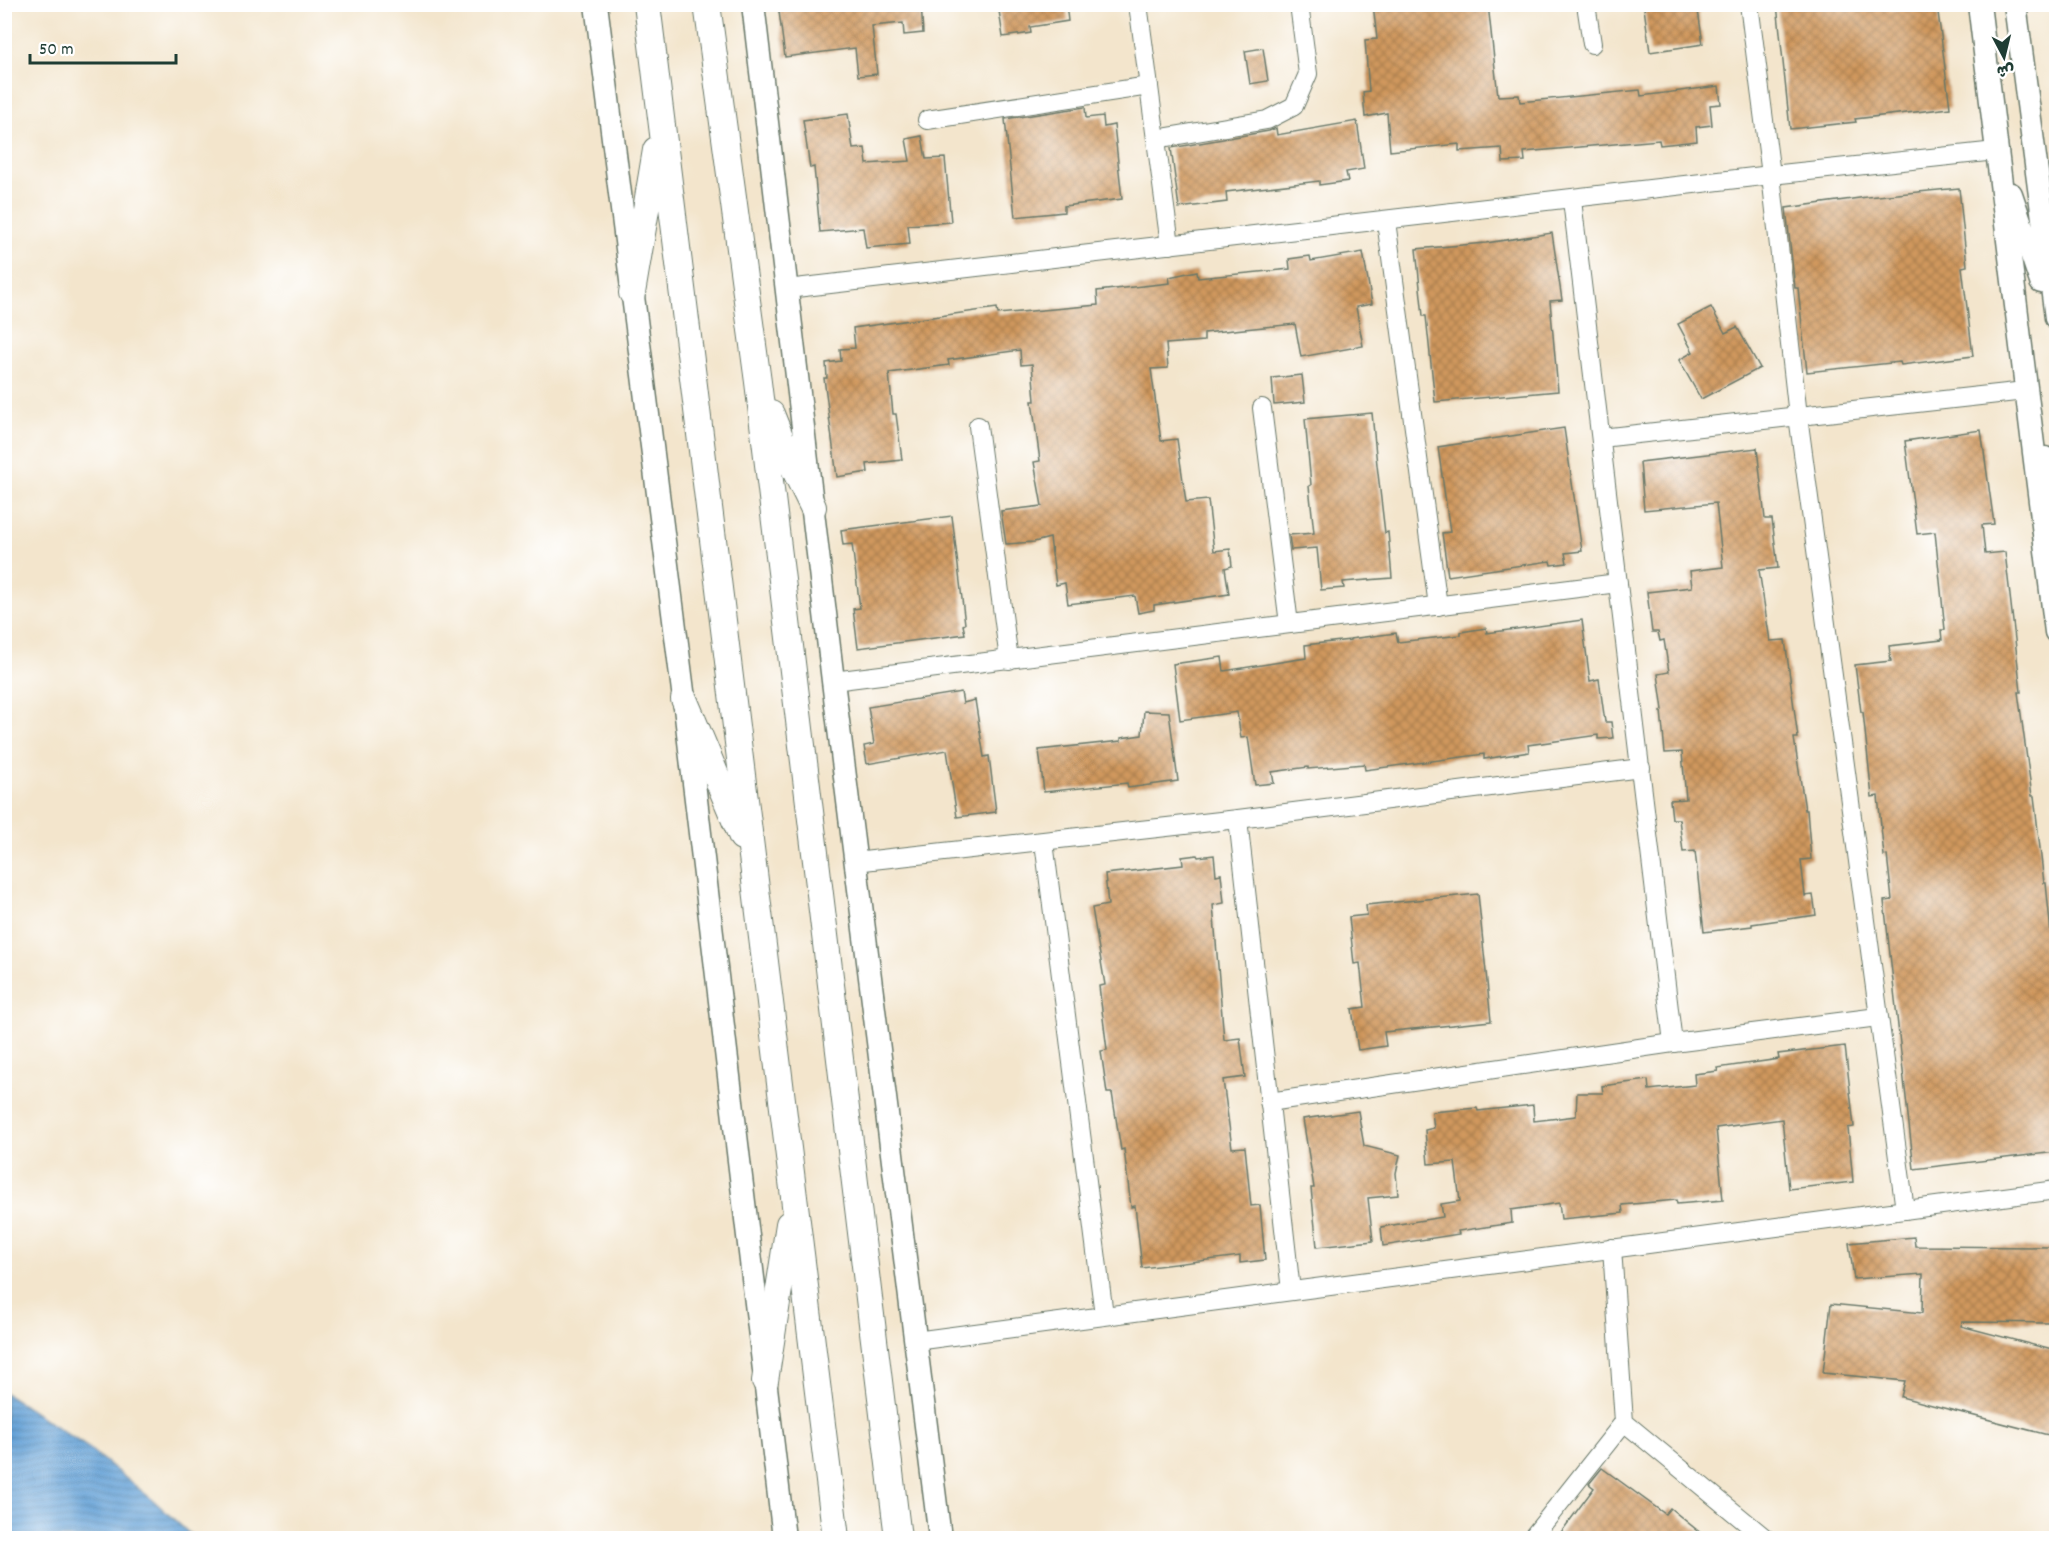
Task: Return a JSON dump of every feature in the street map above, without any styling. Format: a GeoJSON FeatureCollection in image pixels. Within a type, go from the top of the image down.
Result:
{"type":"FeatureCollection","features":[{"type":"Feature","properties":{"kind":"main road"},"geometry":{"type":"LineString","coordinates":[[647,4],[836,1539]]}},
{"type":"Feature","properties":{"kind":"main road"},"geometry":{"type":"LineString","coordinates":[[707,4],[758,382],[898,1539]]}},
{"type":"Feature","properties":{"kind":"main road"},"geometry":{"type":"LineString","coordinates":[[632,293],[660,123]]}},
{"type":"Feature","properties":{"kind":"main road"},"geometry":{"type":"LineString","coordinates":[[758,382],[787,454],[813,507]]}},
{"type":"Feature","properties":{"kind":"main road"},"geometry":{"type":"LineString","coordinates":[[684,699],[754,866]]}},
{"type":"Feature","properties":{"kind":"main road"},"geometry":{"type":"LineString","coordinates":[[765,1381],[794,1194]]}},
{"type":"Feature","properties":{"kind":"street"},"geometry":{"type":"LineString","coordinates":[[596,4],[684,699],[784,1539]]}},
{"type":"Feature","properties":{"kind":"street"},"geometry":{"type":"LineString","coordinates":[[753,4],[855,862],[940,1539]]}},
{"type":"Feature","properties":{"kind":"street"},"geometry":{"type":"LineString","coordinates":[[1138,4],[1170,245]]}},
{"type":"Feature","properties":{"kind":"street"},"geometry":{"type":"LineString","coordinates":[[1156,139],[1268,120],[1294,106],[1308,74],[1299,4]]}},
{"type":"Feature","properties":{"kind":"street"},"geometry":{"type":"LineString","coordinates":[[1586,4],[1592,44]]}},
{"type":"Feature","properties":{"kind":"street"},"geometry":{"type":"LineString","coordinates":[[1749,4],[1798,416],[1905,1210]]}},
{"type":"Feature","properties":{"kind":"street"},"geometry":{"type":"LineString","coordinates":[[1979,4],[2056,632]]}},
{"type":"Feature","properties":{"kind":"street"},"geometry":{"type":"LineString","coordinates":[[2015,4],[2056,318]]}},
{"type":"Feature","properties":{"kind":"street"},"geometry":{"type":"LineString","coordinates":[[927,120],[1149,87]]}},
{"type":"Feature","properties":{"kind":"street"},"geometry":{"type":"LineString","coordinates":[[787,290],[1771,175],[1996,151]]}},
{"type":"Feature","properties":{"kind":"street"},"geometry":{"type":"LineString","coordinates":[[1996,151],[2056,326]]}},
{"type":"Feature","properties":{"kind":"street"},"geometry":{"type":"LineString","coordinates":[[1572,200],[1673,1043]]}},
{"type":"Feature","properties":{"kind":"street"},"geometry":{"type":"LineString","coordinates":[[1386,221],[1438,606]]}},
{"type":"Feature","properties":{"kind":"street"},"geometry":{"type":"LineString","coordinates":[[1601,438],[2025,390]]}},
{"type":"Feature","properties":{"kind":"street"},"geometry":{"type":"LineString","coordinates":[[2025,390],[2056,497]]}},
{"type":"Feature","properties":{"kind":"street"},"geometry":{"type":"LineString","coordinates":[[1262,408],[1289,624]]}},
{"type":"Feature","properties":{"kind":"street"},"geometry":{"type":"LineString","coordinates":[[978,426],[1009,660]]}},
{"type":"Feature","properties":{"kind":"street"},"geometry":{"type":"LineString","coordinates":[[833,681],[1618,583]]}},
{"type":"Feature","properties":{"kind":"street"},"geometry":{"type":"LineString","coordinates":[[855,862],[1238,819],[1641,768]]}},
{"type":"Feature","properties":{"kind":"street"},"geometry":{"type":"LineString","coordinates":[[1238,819],[1291,1291]]}},
{"type":"Feature","properties":{"kind":"street"},"geometry":{"type":"LineString","coordinates":[[1044,842],[1104,1316]]}},
{"type":"Feature","properties":{"kind":"street"},"geometry":{"type":"LineString","coordinates":[[1269,1102],[1673,1043],[1878,1017]]}},
{"type":"Feature","properties":{"kind":"street"},"geometry":{"type":"LineString","coordinates":[[915,1341],[2056,1190]]}},
{"type":"Feature","properties":{"kind":"street"},"geometry":{"type":"LineString","coordinates":[[1532,1539],[1624,1422],[1612,1248]]}},
{"type":"Feature","properties":{"kind":"street"},"geometry":{"type":"LineString","coordinates":[[1624,1422],[1765,1538]]}},
{"type":"Feature","properties":{"kind":"water"},"geometry":{"type":"Polygon","coordinates":[[[5,1393],[87,1447],[154,1501],[194,1538],[5,1538],[5,1393]]]}},
{"type":"Feature","properties":{"kind":"building"},"geometry":{"type":"Polygon","coordinates":[[[778,4],[921,4],[923,33],[904,35],[903,23],[872,26],[877,74],[858,76],[855,48],[785,57],[778,4]]]}},
{"type":"Feature","properties":{"kind":"building"},"geometry":{"type":"Polygon","coordinates":[[[998,4],[1066,4],[1068,21],[1030,27],[1031,33],[1003,37],[998,4]]]}},
{"type":"Feature","properties":{"kind":"building"},"geometry":{"type":"Polygon","coordinates":[[[1373,4],[1488,4],[1498,96],[1519,95],[1520,102],[1640,90],[1641,96],[1719,86],[1721,104],[1710,105],[1712,125],[1696,127],[1697,141],[1660,145],[1659,140],[1524,152],[1525,161],[1503,162],[1502,148],[1459,151],[1459,144],[1390,151],[1387,113],[1365,117],[1363,92],[1369,91],[1365,40],[1377,39],[1373,4]]]}},
{"type":"Feature","properties":{"kind":"building"},"geometry":{"type":"Polygon","coordinates":[[[1663,4],[1697,4],[1703,44],[1650,52],[1644,8],[1663,4]]]}},
{"type":"Feature","properties":{"kind":"building"},"geometry":{"type":"Polygon","coordinates":[[[1777,4],[1889,4],[1890,10],[1937,4],[1950,108],[1790,129],[1777,4]]]}},
{"type":"Feature","properties":{"kind":"building"},"geometry":{"type":"Polygon","coordinates":[[[1263,48],[1268,81],[1250,84],[1245,51],[1263,48]]]}},
{"type":"Feature","properties":{"kind":"building"},"geometry":{"type":"Polygon","coordinates":[[[1085,107],[1086,118],[1103,116],[1104,127],[1114,125],[1122,199],[1064,206],[1064,212],[1015,217],[1005,119],[1085,107]]]}},
{"type":"Feature","properties":{"kind":"building"},"geometry":{"type":"Polygon","coordinates":[[[848,114],[853,149],[865,148],[867,164],[910,161],[906,139],[922,136],[926,159],[945,158],[951,222],[908,225],[910,244],[866,248],[863,228],[820,232],[814,167],[810,168],[803,120],[848,114]]]}},
{"type":"Feature","properties":{"kind":"building"},"geometry":{"type":"Polygon","coordinates":[[[1357,121],[1364,169],[1346,172],[1348,181],[1319,185],[1319,181],[1226,192],[1227,202],[1179,208],[1171,148],[1276,128],[1277,135],[1357,121]]]}},
{"type":"Feature","properties":{"kind":"building"},"geometry":{"type":"Polygon","coordinates":[[[1959,188],[1967,266],[1962,267],[1973,356],[1901,365],[1900,362],[1807,372],[1786,208],[1959,188]]]}},
{"type":"Feature","properties":{"kind":"building"},"geometry":{"type":"Polygon","coordinates":[[[1552,233],[1562,300],[1550,301],[1558,391],[1435,402],[1416,249],[1486,243],[1552,233]]]}},
{"type":"Feature","properties":{"kind":"building"},"geometry":{"type":"Polygon","coordinates":[[[1363,252],[1372,304],[1356,307],[1363,346],[1301,357],[1295,324],[1204,333],[1204,341],[1166,344],[1168,368],[1151,369],[1161,441],[1177,439],[1186,502],[1208,500],[1214,551],[1230,549],[1232,566],[1225,568],[1229,594],[1154,605],[1154,610],[1138,613],[1135,596],[1068,604],[1065,583],[1056,585],[1050,538],[1034,542],[1006,544],[1001,511],[1042,506],[1034,462],[1040,461],[1032,401],[1035,401],[1032,364],[1021,365],[1020,350],[948,360],[949,365],[889,373],[893,414],[896,414],[902,460],[867,464],[868,472],[837,477],[824,378],[827,378],[826,363],[841,361],[840,349],[855,348],[853,328],[997,308],[998,314],[1098,305],[1097,291],[1170,283],[1169,277],[1197,271],[1198,278],[1290,269],[1289,259],[1310,256],[1311,261],[1363,252]]]}},
{"type":"Feature","properties":{"kind":"building"},"geometry":{"type":"Polygon","coordinates":[[[1711,307],[1725,333],[1737,327],[1760,368],[1701,399],[1679,360],[1693,352],[1678,324],[1711,307]]]}},
{"type":"Feature","properties":{"kind":"building"},"geometry":{"type":"Polygon","coordinates":[[[1302,375],[1305,402],[1274,405],[1272,378],[1302,375]]]}},
{"type":"Feature","properties":{"kind":"building"},"geometry":{"type":"Polygon","coordinates":[[[1372,413],[1392,578],[1343,582],[1344,588],[1321,590],[1317,548],[1291,550],[1289,535],[1314,533],[1305,419],[1372,413]]]}},
{"type":"Feature","properties":{"kind":"building"},"geometry":{"type":"Polygon","coordinates":[[[1564,428],[1582,551],[1565,553],[1567,563],[1551,565],[1550,561],[1448,576],[1442,533],[1450,532],[1438,447],[1564,428]]]}},
{"type":"Feature","properties":{"kind":"building"},"geometry":{"type":"Polygon","coordinates":[[[1981,430],[1994,524],[1982,525],[1985,554],[2005,552],[2021,692],[2018,692],[2032,796],[2034,796],[2044,883],[2046,883],[2056,984],[2056,1152],[1914,1169],[1884,901],[1892,900],[1887,855],[1884,856],[1878,796],[1872,797],[1863,712],[1861,712],[1855,665],[1891,661],[1889,646],[1942,640],[1941,630],[1945,630],[1935,532],[1917,534],[1905,441],[1981,430]]]}},
{"type":"Feature","properties":{"kind":"building"},"geometry":{"type":"Polygon","coordinates":[[[1757,448],[1765,519],[1772,519],[1778,568],[1759,570],[1770,641],[1785,640],[1798,738],[1794,738],[1805,810],[1807,810],[1811,859],[1801,860],[1805,896],[1813,895],[1816,915],[1704,932],[1695,851],[1683,852],[1679,819],[1672,819],[1670,800],[1686,799],[1682,752],[1665,753],[1661,711],[1663,710],[1658,674],[1669,672],[1664,640],[1660,641],[1658,632],[1652,632],[1647,592],[1692,587],[1690,571],[1723,567],[1716,503],[1644,510],[1640,462],[1757,448]]]}},
{"type":"Feature","properties":{"kind":"building"},"geometry":{"type":"Polygon","coordinates":[[[952,516],[965,634],[858,648],[853,609],[860,608],[852,544],[843,545],[841,530],[952,516]]]}},
{"type":"Feature","properties":{"kind":"building"},"geometry":{"type":"Polygon","coordinates":[[[1582,620],[1590,681],[1599,679],[1605,722],[1611,722],[1613,738],[1598,739],[1598,735],[1528,745],[1529,752],[1484,759],[1484,754],[1365,770],[1364,764],[1308,769],[1308,767],[1272,772],[1274,783],[1255,785],[1248,737],[1241,738],[1237,712],[1180,720],[1173,664],[1222,657],[1224,671],[1306,658],[1305,645],[1396,633],[1398,642],[1461,635],[1461,632],[1486,628],[1487,633],[1582,620]]]}},
{"type":"Feature","properties":{"kind":"building"},"geometry":{"type":"Polygon","coordinates":[[[961,692],[963,703],[975,700],[984,757],[989,756],[996,812],[957,817],[947,750],[867,764],[864,746],[874,744],[868,707],[961,692]]]}},
{"type":"Feature","properties":{"kind":"building"},"geometry":{"type":"Polygon","coordinates":[[[1144,711],[1169,712],[1178,781],[1128,788],[1127,783],[1044,792],[1039,750],[1121,741],[1121,738],[1142,735],[1144,711]]]}},
{"type":"Feature","properties":{"kind":"building"},"geometry":{"type":"Polygon","coordinates":[[[1197,855],[1198,857],[1214,855],[1216,875],[1221,874],[1224,903],[1213,905],[1224,1040],[1240,1038],[1245,1077],[1223,1080],[1232,1148],[1245,1147],[1251,1206],[1260,1205],[1265,1260],[1240,1263],[1240,1256],[1142,1268],[1135,1206],[1131,1207],[1124,1149],[1121,1150],[1112,1093],[1107,1093],[1101,1051],[1107,1050],[1099,986],[1105,985],[1092,908],[1108,905],[1105,874],[1183,865],[1182,857],[1197,855]]]}},
{"type":"Feature","properties":{"kind":"building"},"geometry":{"type":"Polygon","coordinates":[[[1478,894],[1491,1021],[1384,1032],[1386,1046],[1358,1050],[1352,1009],[1365,1007],[1360,963],[1354,964],[1349,917],[1367,915],[1366,905],[1478,894]]]}},
{"type":"Feature","properties":{"kind":"building"},"geometry":{"type":"Polygon","coordinates":[[[1845,1046],[1854,1127],[1848,1128],[1853,1182],[1789,1189],[1782,1119],[1716,1128],[1723,1200],[1677,1204],[1676,1200],[1622,1205],[1623,1213],[1561,1219],[1559,1203],[1511,1210],[1512,1223],[1383,1246],[1381,1227],[1443,1217],[1441,1204],[1460,1201],[1455,1162],[1428,1164],[1425,1130],[1434,1128],[1432,1112],[1477,1108],[1478,1111],[1533,1105],[1534,1121],[1576,1116],[1577,1093],[1603,1093],[1602,1086],[1648,1080],[1649,1090],[1695,1085],[1694,1074],[1718,1071],[1717,1068],[1779,1059],[1778,1054],[1845,1046]]]}},
{"type":"Feature","properties":{"kind":"building"},"geometry":{"type":"Polygon","coordinates":[[[1358,1111],[1364,1146],[1400,1155],[1396,1173],[1398,1195],[1368,1198],[1373,1241],[1317,1247],[1311,1188],[1314,1188],[1303,1119],[1358,1111]]]}},
{"type":"Feature","properties":{"kind":"building"},"geometry":{"type":"Polygon","coordinates":[[[1914,1237],[1915,1246],[2056,1247],[2056,1323],[1962,1322],[1961,1326],[2056,1351],[2056,1437],[1901,1397],[1905,1381],[1823,1373],[1831,1304],[1922,1313],[1923,1274],[1854,1279],[1849,1243],[1914,1237]]]}},
{"type":"Feature","properties":{"kind":"building"},"geometry":{"type":"Polygon","coordinates":[[[1602,1468],[1665,1514],[1670,1508],[1708,1539],[1556,1539],[1594,1488],[1589,1484],[1602,1468]]]}}]}
